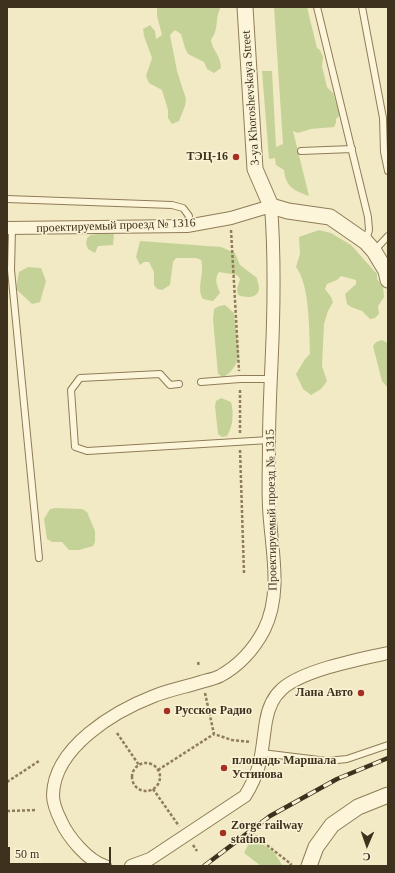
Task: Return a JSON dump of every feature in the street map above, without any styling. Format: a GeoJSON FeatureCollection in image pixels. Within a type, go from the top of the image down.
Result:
{"type":"FeatureCollection","features":[{"type":"Feature","properties":{"kind":"street","name":"3-ya Khoroshevskaya Street"},"geometry":{"type":"LineString","coordinates":[[245,7],[255,169],[271,206]]}},
{"type":"Feature","properties":{"kind":"street","name":"проектируемый проезд № 1316"},"geometry":{"type":"LineString","coordinates":[[10,229],[187,226],[231,218],[271,206]]}},
{"type":"Feature","properties":{"kind":"street"},"geometry":{"type":"LineString","coordinates":[[271,206],[288,211],[330,217],[370,246],[386,271],[388,280]]}},
{"type":"Feature","properties":{"kind":"street","name":"Проектируемый проезд № 1315"},"geometry":{"type":"LineString","coordinates":[[102,866],[73,840],[63,826],[55,808],[53,795],[58,770],[84,738],[107,719],[154,696],[218,676],[235,666],[250,651],[264,630],[272,608],[275,584],[269,508],[269,440],[274,248],[271,206]]}},
{"type":"Feature","properties":{"kind":"street"},"geometry":{"type":"LineString","coordinates":[[131,866],[150,859],[245,796],[254,782],[260,765],[266,720],[272,701],[282,688],[301,677],[338,664],[388,653]]}},
{"type":"Feature","properties":{"kind":"street"},"geometry":{"type":"LineString","coordinates":[[309,866],[316,847],[332,825],[358,807],[387,795]]}},
{"type":"Feature","properties":{"kind":"lane"},"geometry":{"type":"LineString","coordinates":[[317,7],[369,224],[370,246],[388,236]]}},
{"type":"Feature","properties":{"kind":"lane"},"geometry":{"type":"LineString","coordinates":[[362,7],[382,115],[384,152],[388,171]]}},
{"type":"Feature","properties":{"kind":"lane"},"geometry":{"type":"LineString","coordinates":[[301,152],[352,149]]}},
{"type":"Feature","properties":{"kind":"lane"},"geometry":{"type":"LineString","coordinates":[[7,199],[172,205],[183,208],[189,216],[187,226]]}},
{"type":"Feature","properties":{"kind":"lane"},"geometry":{"type":"LineString","coordinates":[[10,229],[11,270],[39,558]]}},
{"type":"Feature","properties":{"kind":"lane"},"geometry":{"type":"LineString","coordinates":[[179,384],[170,385],[160,374],[80,378],[71,390],[75,448],[87,451],[269,440]]}},
{"type":"Feature","properties":{"kind":"lane"},"geometry":{"type":"LineString","coordinates":[[201,382],[240,379],[271,379]]}},
{"type":"Feature","properties":{"kind":"lane"},"geometry":{"type":"LineString","coordinates":[[262,753],[327,761],[347,759],[388,745]]}},
{"type":"Feature","properties":{"kind":"path"},"geometry":{"type":"LineString","coordinates":[[231,218],[240,379],[240,442],[244,573]]}},
{"type":"Feature","properties":{"kind":"path"},"geometry":{"type":"LineString","coordinates":[[204,690],[214,734]]}},
{"type":"Feature","properties":{"kind":"path"},"geometry":{"type":"LineString","coordinates":[[117,733],[139,765]]}},
{"type":"Feature","properties":{"kind":"path"},"geometry":{"type":"LineString","coordinates":[[214,734],[232,740],[255,742]]}},
{"type":"Feature","properties":{"kind":"path"},"geometry":{"type":"LineString","coordinates":[[158,770],[214,734]]}},
{"type":"Feature","properties":{"kind":"path"},"geometry":{"type":"LineString","coordinates":[[7,782],[39,761]]}},
{"type":"Feature","properties":{"kind":"path"},"geometry":{"type":"LineString","coordinates":[[146,763],[153,764],[158,770],[160,777],[158,784],[153,789],[140,789],[135,784],[132,777],[134,770],[139,765],[146,763]]}},
{"type":"Feature","properties":{"kind":"path"},"geometry":{"type":"LineString","coordinates":[[153,789],[197,851]]}},
{"type":"Feature","properties":{"kind":"path"},"geometry":{"type":"LineString","coordinates":[[7,811],[36,810]]}},
{"type":"Feature","properties":{"kind":"path"},"geometry":{"type":"LineString","coordinates":[[241,822],[249,831],[291,864],[290,866]]}},
{"type":"Feature","properties":{"kind":"green space"},"geometry":{"type":"Polygon","coordinates":[[[157,7],[221,7],[214,35],[211,40],[221,68],[214,73],[207,69],[204,62],[188,54],[181,34],[175,30],[170,35],[177,71],[186,99],[179,121],[172,124],[168,118],[168,110],[162,90],[149,83],[146,76],[152,58],[143,29],[150,25],[155,31],[156,39],[162,35],[157,16],[157,7]]]}},
{"type":"Feature","properties":{"kind":"green space"},"geometry":{"type":"Polygon","coordinates":[[[274,7],[307,7],[317,48],[320,50],[323,57],[322,66],[327,87],[333,93],[340,115],[336,119],[334,127],[311,129],[298,133],[293,131],[309,196],[292,188],[287,181],[284,170],[276,165],[275,158],[269,159],[262,71],[272,71],[276,147],[283,144],[274,7]]]}},
{"type":"Feature","properties":{"kind":"green space"},"geometry":{"type":"Polygon","coordinates":[[[319,230],[331,233],[351,245],[377,274],[377,279],[383,287],[384,297],[378,306],[379,314],[375,318],[370,319],[362,311],[347,304],[345,294],[356,284],[356,280],[341,276],[337,280],[327,284],[325,289],[333,302],[328,311],[324,324],[322,366],[327,381],[321,389],[311,395],[303,389],[296,374],[305,359],[310,354],[309,321],[306,296],[301,275],[296,267],[300,254],[299,237],[319,230]]]}},
{"type":"Feature","properties":{"kind":"green space"},"geometry":{"type":"Polygon","coordinates":[[[114,234],[113,245],[98,246],[95,253],[88,249],[86,244],[87,238],[91,235],[114,234]]]}},
{"type":"Feature","properties":{"kind":"green space"},"geometry":{"type":"Polygon","coordinates":[[[140,241],[221,247],[235,253],[240,265],[257,278],[259,287],[258,292],[251,297],[238,295],[237,289],[240,279],[237,275],[219,272],[216,280],[220,293],[213,301],[203,299],[200,290],[202,265],[201,260],[196,258],[176,258],[173,262],[170,285],[162,290],[157,289],[154,285],[154,272],[149,262],[144,262],[140,265],[136,257],[140,241]]]}},
{"type":"Feature","properties":{"kind":"green space"},"geometry":{"type":"Polygon","coordinates":[[[28,267],[41,268],[46,281],[40,302],[32,304],[16,289],[19,272],[28,267]]]}},
{"type":"Feature","properties":{"kind":"green space"},"geometry":{"type":"Polygon","coordinates":[[[225,305],[234,313],[239,355],[237,362],[229,374],[223,377],[218,374],[213,319],[214,309],[225,305]]]}},
{"type":"Feature","properties":{"kind":"green space"},"geometry":{"type":"Polygon","coordinates":[[[382,340],[388,343],[388,388],[382,381],[373,346],[376,342],[382,340]]]}},
{"type":"Feature","properties":{"kind":"green space"},"geometry":{"type":"Polygon","coordinates":[[[221,398],[231,402],[233,415],[232,424],[227,436],[222,437],[218,434],[215,406],[216,401],[221,398]]]}},
{"type":"Feature","properties":{"kind":"green space"},"geometry":{"type":"Polygon","coordinates":[[[50,509],[82,509],[87,512],[95,531],[95,542],[93,546],[79,550],[69,550],[62,542],[52,542],[47,539],[44,519],[50,509]]]}},
{"type":"Feature","properties":{"kind":"green space"},"geometry":{"type":"Polygon","coordinates":[[[259,842],[274,852],[282,865],[281,866],[261,866],[244,853],[249,843],[259,842]]]}},
{"type":"Feature","properties":{"kind":"railway"},"geometry":{"type":"LineString","coordinates":[[204,866],[270,816],[337,779],[388,758]]}},
{"type":"Feature","properties":{"kind":"place","name":"ТЭЦ-16"},"geometry":{"type":"Point","coordinates":[236,157]}},
{"type":"Feature","properties":{"kind":"place","name":"Лана Авто"},"geometry":{"type":"Point","coordinates":[361,693]}},
{"type":"Feature","properties":{"kind":"place","name":"Русское Радио"},"geometry":{"type":"Point","coordinates":[167,711]}},
{"type":"Feature","properties":{"kind":"place","name":"площадь Маршала Устинова"},"geometry":{"type":"Point","coordinates":[224,768]}},
{"type":"Feature","properties":{"kind":"place","name":"Zorge railway station"},"geometry":{"type":"Point","coordinates":[223,833]}}]}
